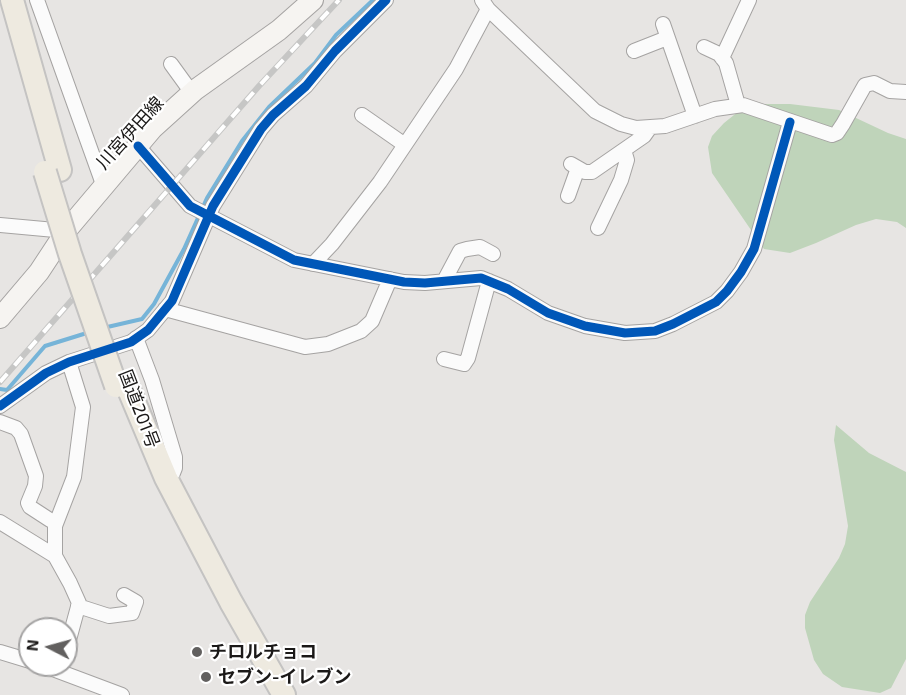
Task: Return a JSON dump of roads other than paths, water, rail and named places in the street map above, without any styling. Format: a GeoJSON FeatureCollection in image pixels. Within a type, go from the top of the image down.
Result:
{"type":"FeatureCollection","features":[{"type":"Feature","properties":{"kind":"highway","name":"国道201号"},"geometry":{"type":"LineString","coordinates":[[12,0],[53,171]]}},
{"type":"Feature","properties":{"kind":"highway","name":"国道201号"},"geometry":{"type":"LineString","coordinates":[[0,3],[122,385],[164,499],[270,695]]}},
{"type":"Feature","properties":{"kind":"highway","name":"国道201号"},"geometry":{"type":"LineString","coordinates":[[122,385],[166,478],[231,602],[284,695]]}},
{"type":"Feature","properties":{"kind":"main road","name":"川宮伊田線"},"geometry":{"type":"LineString","coordinates":[[0,318],[39,272],[66,231],[153,128],[192,93],[279,30],[314,0]]}},
{"type":"Feature","properties":{"kind":"street"},"geometry":{"type":"LineString","coordinates":[[37,0],[104,187]]}},
{"type":"Feature","properties":{"kind":"street"},"geometry":{"type":"LineString","coordinates":[[249,51],[245,46],[299,0]]}},
{"type":"Feature","properties":{"kind":"street"},"geometry":{"type":"LineString","coordinates":[[0,406],[46,373],[69,362],[136,338],[148,330],[172,301],[208,216],[261,129],[273,115],[306,86],[335,51],[386,0]]}},
{"type":"Feature","properties":{"kind":"street"},"geometry":{"type":"LineString","coordinates":[[722,57],[749,0]]}},
{"type":"Feature","properties":{"kind":"street"},"geometry":{"type":"LineString","coordinates":[[313,264],[332,244],[380,182],[456,69],[485,4],[596,111],[621,124],[636,128],[648,129],[665,126],[715,109],[743,105],[832,135],[837,133],[843,124],[865,85],[874,82],[890,91],[906,92]]}},
{"type":"Feature","properties":{"kind":"street"},"geometry":{"type":"LineString","coordinates":[[663,24],[695,116]]}},
{"type":"Feature","properties":{"kind":"street"},"geometry":{"type":"LineString","coordinates":[[634,51],[667,38]]}},
{"type":"Feature","properties":{"kind":"street"},"geometry":{"type":"LineString","coordinates":[[704,47],[719,54],[726,63],[738,105]]}},
{"type":"Feature","properties":{"kind":"street"},"geometry":{"type":"LineString","coordinates":[[171,64],[192,93]]}},
{"type":"Feature","properties":{"kind":"street"},"geometry":{"type":"LineString","coordinates":[[362,115],[405,145]]}},
{"type":"Feature","properties":{"kind":"street"},"geometry":{"type":"LineString","coordinates":[[138,146],[190,206],[294,260],[327,268],[425,283],[482,278],[508,289],[548,314],[585,326],[625,333],[655,331],[699,312],[716,302],[727,291],[754,249],[790,122]]}},
{"type":"Feature","properties":{"kind":"street"},"geometry":{"type":"LineString","coordinates":[[568,196],[574,166],[585,172],[592,172],[644,136],[648,129]]}},
{"type":"Feature","properties":{"kind":"street"},"geometry":{"type":"LineString","coordinates":[[598,228],[621,180],[627,160],[624,150]]}},
{"type":"Feature","properties":{"kind":"street"},"geometry":{"type":"LineString","coordinates":[[0,225],[66,231]]}},
{"type":"Feature","properties":{"kind":"street"},"geometry":{"type":"LineString","coordinates":[[444,280],[460,252],[480,247],[493,254]]}},
{"type":"Feature","properties":{"kind":"street"},"geometry":{"type":"LineString","coordinates":[[165,309],[305,346],[328,344],[362,331],[372,321],[390,279]]}},
{"type":"Feature","properties":{"kind":"street"},"geometry":{"type":"LineString","coordinates":[[444,359],[464,364],[468,358],[489,282]]}},
{"type":"Feature","properties":{"kind":"street"},"geometry":{"type":"LineString","coordinates":[[136,338],[152,380],[175,457],[173,473],[166,478]]}},
{"type":"Feature","properties":{"kind":"street"},"geometry":{"type":"LineString","coordinates":[[55,556],[56,521],[75,477],[83,406],[69,362]]}},
{"type":"Feature","properties":{"kind":"street"},"geometry":{"type":"LineString","coordinates":[[0,422],[16,428],[21,434],[36,476],[35,486],[28,503],[30,507],[50,520],[56,521]]}},
{"type":"Feature","properties":{"kind":"street"},"geometry":{"type":"LineString","coordinates":[[0,522],[55,556],[70,582],[78,606],[75,617]]}},
{"type":"Feature","properties":{"kind":"street"},"geometry":{"type":"LineString","coordinates":[[78,606],[109,616],[132,613],[136,602],[124,595]]}},
{"type":"Feature","properties":{"kind":"street"},"geometry":{"type":"LineString","coordinates":[[0,652],[18,657]]}},
{"type":"Feature","properties":{"kind":"street"},"geometry":{"type":"LineString","coordinates":[[78,676],[122,695]]}},
{"type":"Feature","properties":{"kind":"waterway"},"geometry":{"type":"LineString","coordinates":[[103,328],[142,319],[154,304],[184,249],[207,198],[242,141],[269,107],[315,63],[336,35],[373,0]]}},
{"type":"Feature","properties":{"kind":"waterway"},"geometry":{"type":"LineString","coordinates":[[0,389],[7,390],[45,346],[90,332]]}},
{"type":"Feature","properties":{"kind":"railway"},"geometry":{"type":"LineString","coordinates":[[0,382],[259,86],[339,0]]}},
{"type":"Feature","properties":{"kind":"place","name":"チロルチョコ"},"geometry":{"type":"Point","coordinates":[197,652]}},
{"type":"Feature","properties":{"kind":"place","name":"セブン-イレブン"},"geometry":{"type":"Point","coordinates":[206,677]}}]}
